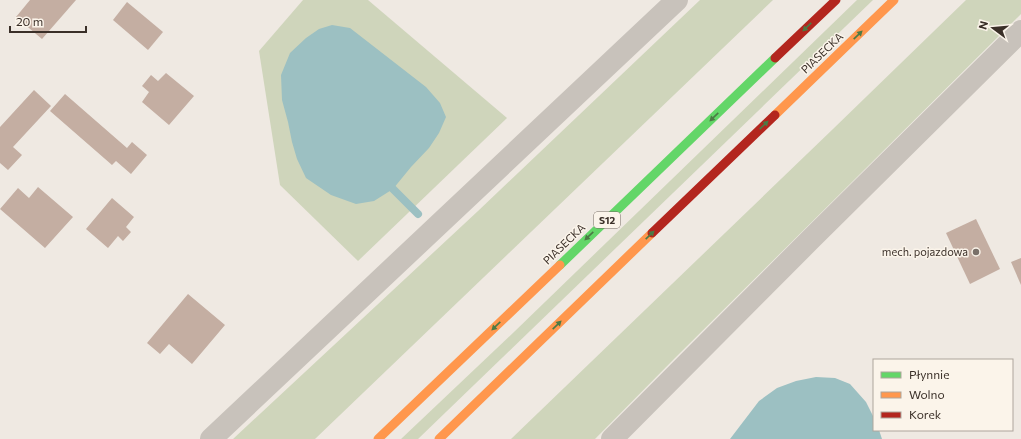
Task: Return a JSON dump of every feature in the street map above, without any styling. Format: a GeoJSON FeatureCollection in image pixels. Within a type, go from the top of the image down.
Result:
{"type":"FeatureCollection","features":[{"type":"Feature","properties":{"kind":"highway","name":"PIASECKA"},"geometry":{"type":"LineString","coordinates":[[378,439],[836,0]]}},
{"type":"Feature","properties":{"kind":"highway","name":"PIASECKA"},"geometry":{"type":"LineString","coordinates":[[439,439],[894,0]]}},
{"type":"Feature","properties":{"kind":"highway"},"geometry":{"type":"LineString","coordinates":[[452,439],[529,352]]}},
{"type":"Feature","properties":{"kind":"street"},"geometry":{"type":"LineString","coordinates":[[211,439],[677,0]]}},
{"type":"Feature","properties":{"kind":"street"},"geometry":{"type":"LineString","coordinates":[[612,439],[1021,31]]}},
{"type":"Feature","properties":{"kind":"green space"},"geometry":{"type":"Polygon","coordinates":[[[303,0],[368,0],[507,118],[358,261],[280,185],[259,51],[303,0]]]}},
{"type":"Feature","properties":{"kind":"green space"},"geometry":{"type":"Polygon","coordinates":[[[700,0],[773,0],[315,439],[233,439],[478,211],[700,0]]]}},
{"type":"Feature","properties":{"kind":"green space"},"geometry":{"type":"Polygon","coordinates":[[[857,0],[873,0],[418,439],[401,439],[514,332],[857,0]]]}},
{"type":"Feature","properties":{"kind":"green space"},"geometry":{"type":"Polygon","coordinates":[[[966,0],[1021,0],[1021,14],[595,439],[511,439],[833,129],[966,0]]]}},
{"type":"Feature","properties":{"kind":"water"},"geometry":{"type":"Polygon","coordinates":[[[332,25],[350,28],[426,87],[440,103],[446,117],[439,133],[429,148],[393,189],[374,201],[356,204],[331,195],[306,178],[297,159],[292,142],[282,100],[281,75],[290,53],[306,38],[319,29],[332,25]]]}},
{"type":"Feature","properties":{"kind":"water"},"geometry":{"type":"Polygon","coordinates":[[[816,377],[835,378],[850,384],[866,402],[873,416],[873,431],[879,431],[882,439],[730,439],[759,401],[777,388],[796,381],[816,377]]]}},
{"type":"Feature","properties":{"kind":"building"},"geometry":{"type":"Polygon","coordinates":[[[30,0],[76,0],[42,39],[16,17],[30,0]]]}},
{"type":"Feature","properties":{"kind":"building"},"geometry":{"type":"Polygon","coordinates":[[[127,2],[163,32],[148,50],[113,20],[127,2]]]}},
{"type":"Feature","properties":{"kind":"building"},"geometry":{"type":"Polygon","coordinates":[[[166,73],[194,96],[169,125],[142,102],[149,92],[142,86],[151,75],[158,81],[166,73]]]}},
{"type":"Feature","properties":{"kind":"building"},"geometry":{"type":"Polygon","coordinates":[[[34,90],[51,106],[13,147],[22,155],[8,170],[0,163],[0,127],[34,90]]]}},
{"type":"Feature","properties":{"kind":"building"},"geometry":{"type":"Polygon","coordinates":[[[65,94],[127,148],[132,142],[147,155],[131,174],[116,161],[112,165],[50,111],[65,94]]]}},
{"type":"Feature","properties":{"kind":"building"},"geometry":{"type":"Polygon","coordinates":[[[38,187],[73,217],[45,248],[0,209],[18,188],[29,198],[38,187]]]}},
{"type":"Feature","properties":{"kind":"building"},"geometry":{"type":"Polygon","coordinates":[[[112,198],[134,217],[126,227],[131,232],[123,241],[118,236],[108,248],[86,229],[112,198]]]}},
{"type":"Feature","properties":{"kind":"building"},"geometry":{"type":"Polygon","coordinates":[[[976,219],[1000,269],[970,284],[946,233],[976,219]]]}},
{"type":"Feature","properties":{"kind":"building"},"geometry":{"type":"Polygon","coordinates":[[[1021,258],[1021,285],[1011,262],[1021,258]]]}},
{"type":"Feature","properties":{"kind":"building"},"geometry":{"type":"Polygon","coordinates":[[[188,294],[225,325],[192,364],[169,344],[160,354],[147,343],[188,294]]]}},
{"type":"Feature","properties":{"kind":"waterway"},"geometry":{"type":"LineString","coordinates":[[393,189],[418,214]]}},
{"type":"Feature","properties":{"kind":"traffic: fast"},"geometry":{"type":"LineString","coordinates":[[560,265],[775,58]]}},
{"type":"Feature","properties":{"kind":"traffic: slow"},"geometry":{"type":"LineString","coordinates":[[775,115],[894,0]]}},
{"type":"Feature","properties":{"kind":"traffic: slow"},"geometry":{"type":"LineString","coordinates":[[439,439],[652,233]]}},
{"type":"Feature","properties":{"kind":"traffic: slow"},"geometry":{"type":"LineString","coordinates":[[378,439],[560,265]]}},
{"type":"Feature","properties":{"kind":"traffic: jam"},"geometry":{"type":"LineString","coordinates":[[775,58],[836,0]]}},
{"type":"Feature","properties":{"kind":"traffic: jam"},"geometry":{"type":"LineString","coordinates":[[652,233],[775,115]]}},
{"type":"Feature","properties":{"kind":"place","name":"mech. pojazdowa"},"geometry":{"type":"Point","coordinates":[976,252]}}]}
